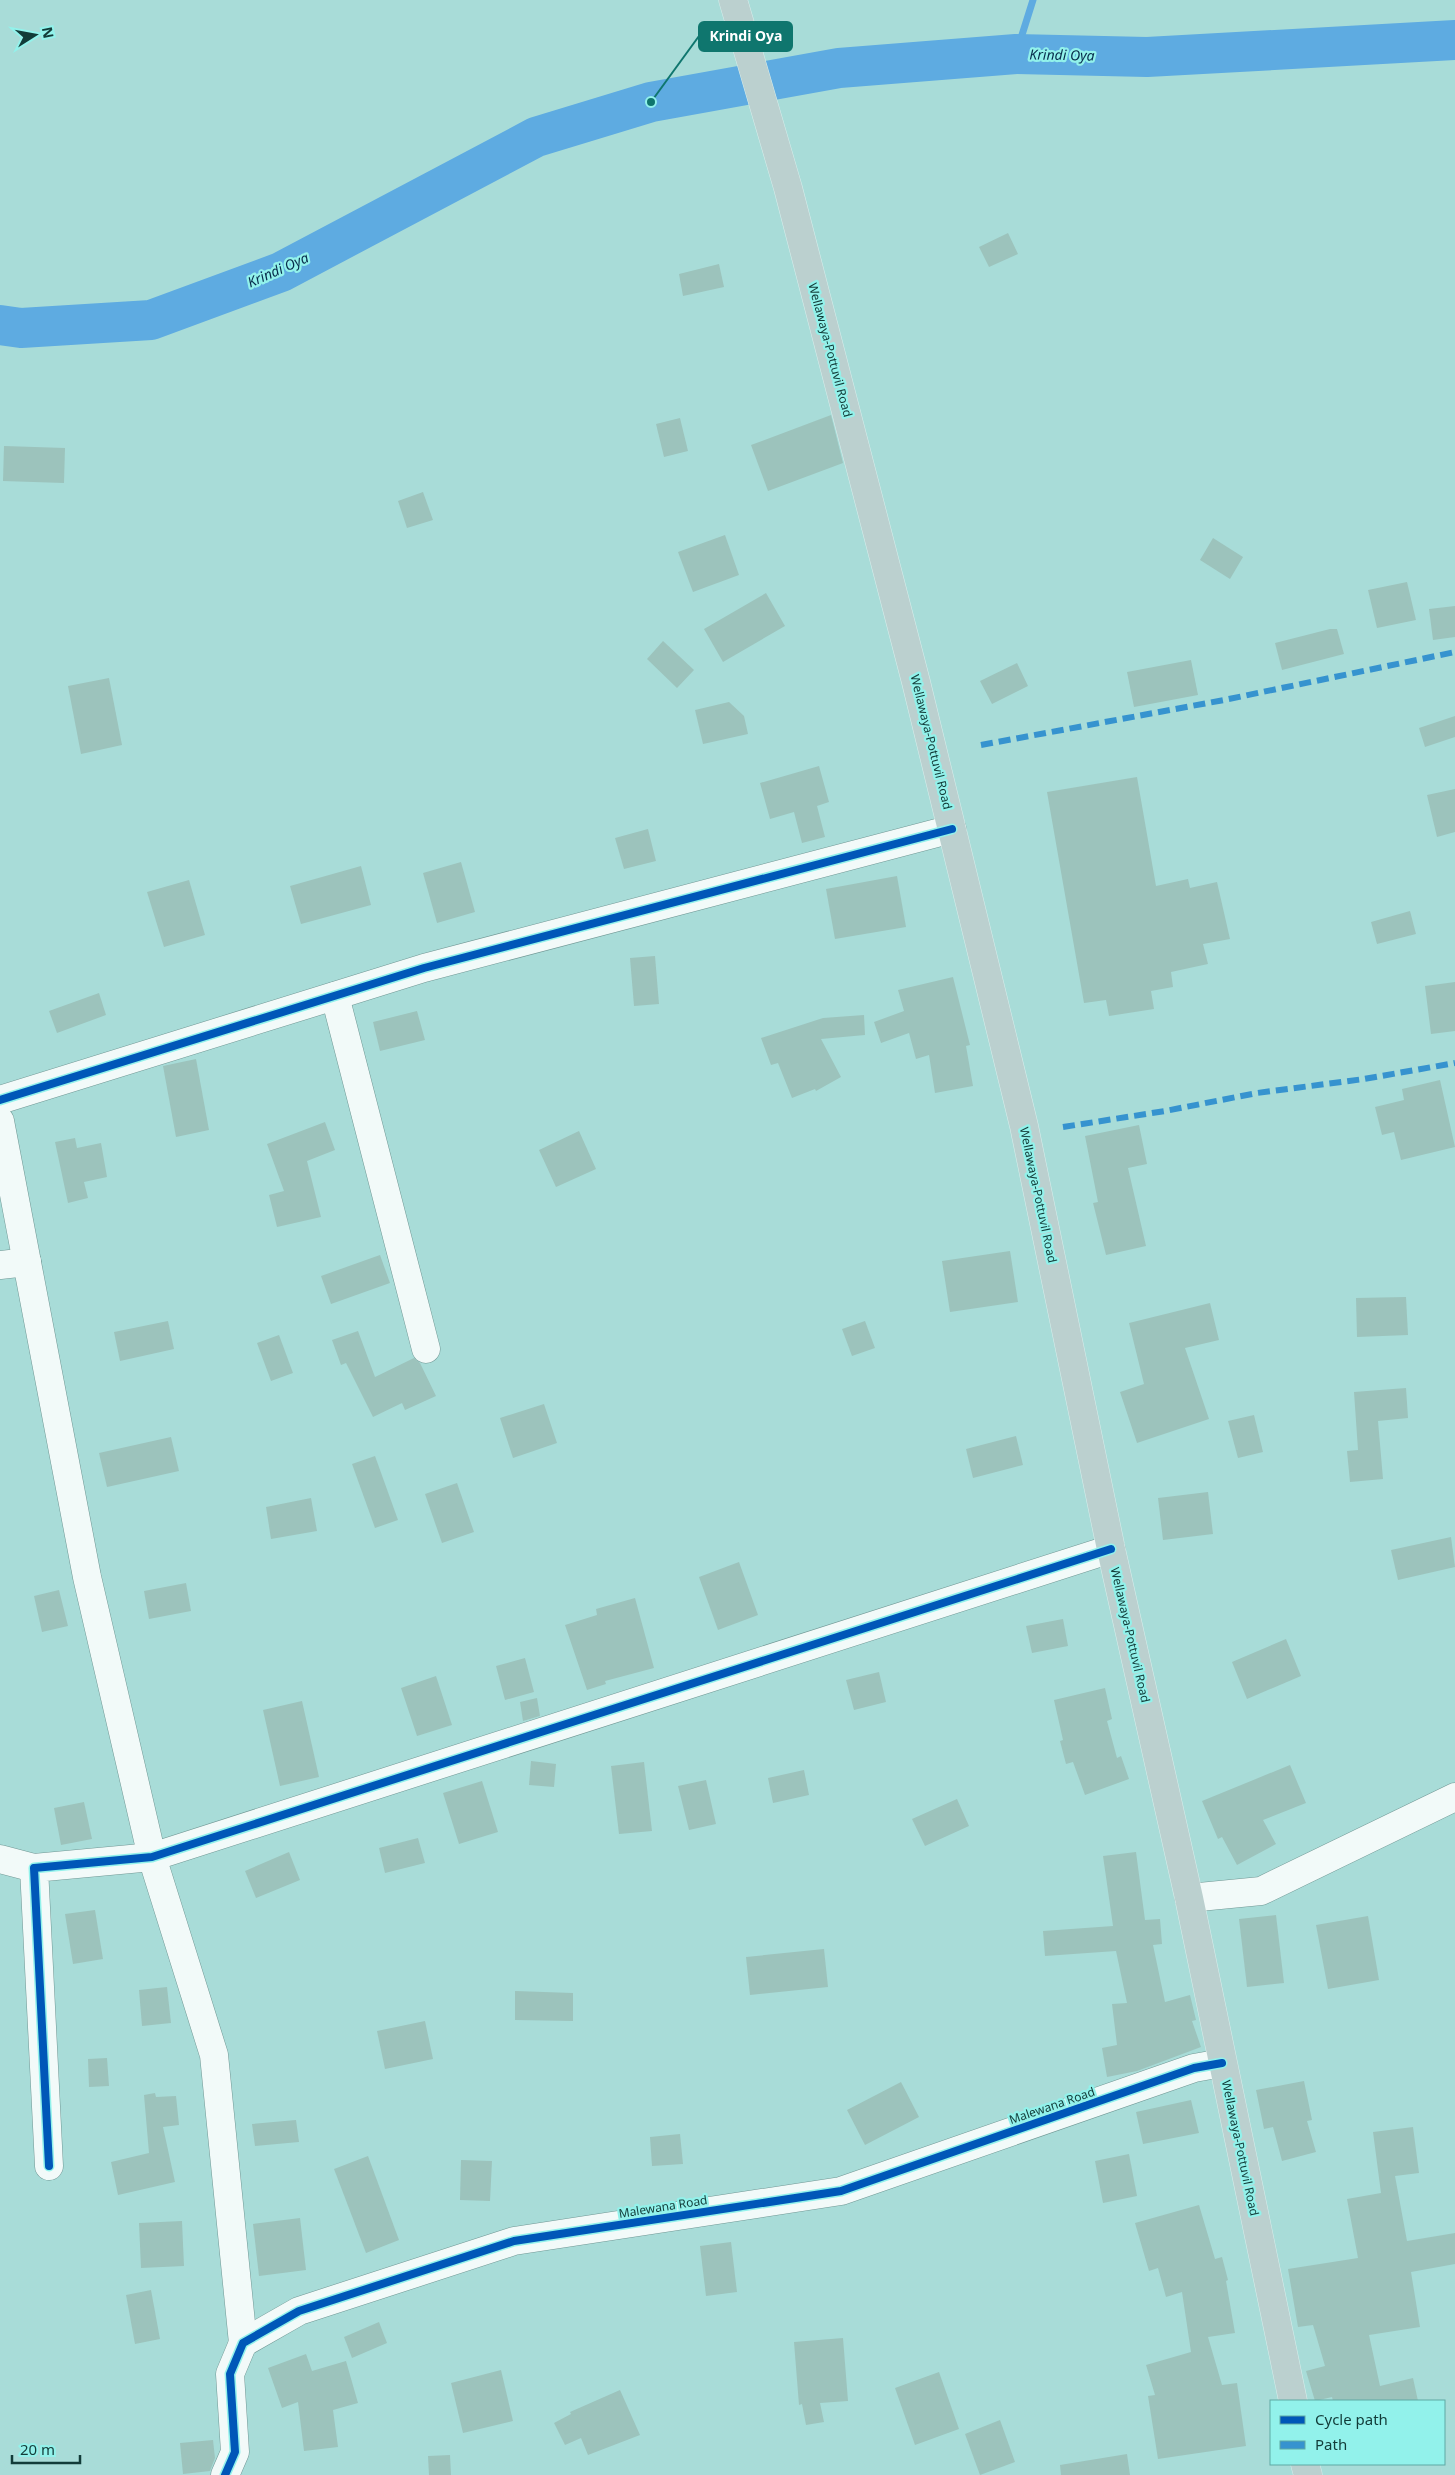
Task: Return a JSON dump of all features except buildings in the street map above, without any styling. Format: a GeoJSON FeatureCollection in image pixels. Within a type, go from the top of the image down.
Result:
{"type":"FeatureCollection","features":[{"type":"Feature","properties":{"kind":"highway","name":"Wellawaya-Pottuvil Road"},"geometry":{"type":"LineString","coordinates":[[733,0],[788,188],[914,672],[1024,1126],[1111,1549],[1189,1898],[1292,2400]]}},
{"type":"Feature","properties":{"kind":"street"},"geometry":{"type":"LineString","coordinates":[[0,1100],[424,968],[952,829]]}},
{"type":"Feature","properties":{"kind":"street"},"geometry":{"type":"LineString","coordinates":[[335,996],[426,1349]]}},
{"type":"Feature","properties":{"kind":"street"},"geometry":{"type":"LineString","coordinates":[[0,1121],[87,1577],[152,1858],[214,2055],[243,2343],[230,2374],[235,2452],[225,2475]]}},
{"type":"Feature","properties":{"kind":"street"},"geometry":{"type":"LineString","coordinates":[[0,1265],[27,1262]]}},
{"type":"Feature","properties":{"kind":"street"},"geometry":{"type":"LineString","coordinates":[[0,1859],[34,1868],[152,1858],[1111,1549]]}},
{"type":"Feature","properties":{"kind":"street"},"geometry":{"type":"LineString","coordinates":[[1189,1898],[1261,1891],[1455,1797]]}},
{"type":"Feature","properties":{"kind":"street"},"geometry":{"type":"LineString","coordinates":[[34,1868],[49,2166]]}},
{"type":"Feature","properties":{"kind":"street","name":"Malewana Road"},"geometry":{"type":"LineString","coordinates":[[243,2343],[299,2311],[514,2241],[841,2191],[1194,2068],[1222,2063]]}},
{"type":"Feature","properties":{"kind":"waterway"},"geometry":{"type":"LineString","coordinates":[[1016,54],[1033,0]]}},
{"type":"Feature","properties":{"kind":"waterway","name":"Krindi Oya"},"geometry":{"type":"LineString","coordinates":[[0,325],[21,328],[151,320],[281,272],[536,137],[651,102],[839,68],[1016,54],[1147,57],[1455,40]]}},
{"type":"Feature","properties":{"kind":"marked path"},"geometry":{"type":"LineString","coordinates":[[981,745],[1224,700],[1455,652]]}},
{"type":"Feature","properties":{"kind":"marked path"},"geometry":{"type":"LineString","coordinates":[[1063,1127],[1165,1111],[1257,1093],[1364,1079],[1455,1063]]}},
{"type":"Feature","properties":{"kind":"cycle path"},"geometry":{"type":"LineString","coordinates":[[0,1100],[424,968],[952,829]]}},
{"type":"Feature","properties":{"kind":"cycle path"},"geometry":{"type":"LineString","coordinates":[[49,2166],[34,1868],[152,1857],[1111,1549]]}},
{"type":"Feature","properties":{"kind":"cycle path"},"geometry":{"type":"LineString","coordinates":[[225,2475],[235,2452],[230,2374],[243,2343],[299,2311],[514,2241],[841,2191],[1194,2068],[1222,2063]]}},
{"type":"Feature","properties":{"kind":"place","name":"Krindi Oya"},"geometry":{"type":"Point","coordinates":[651,102]}}]}
